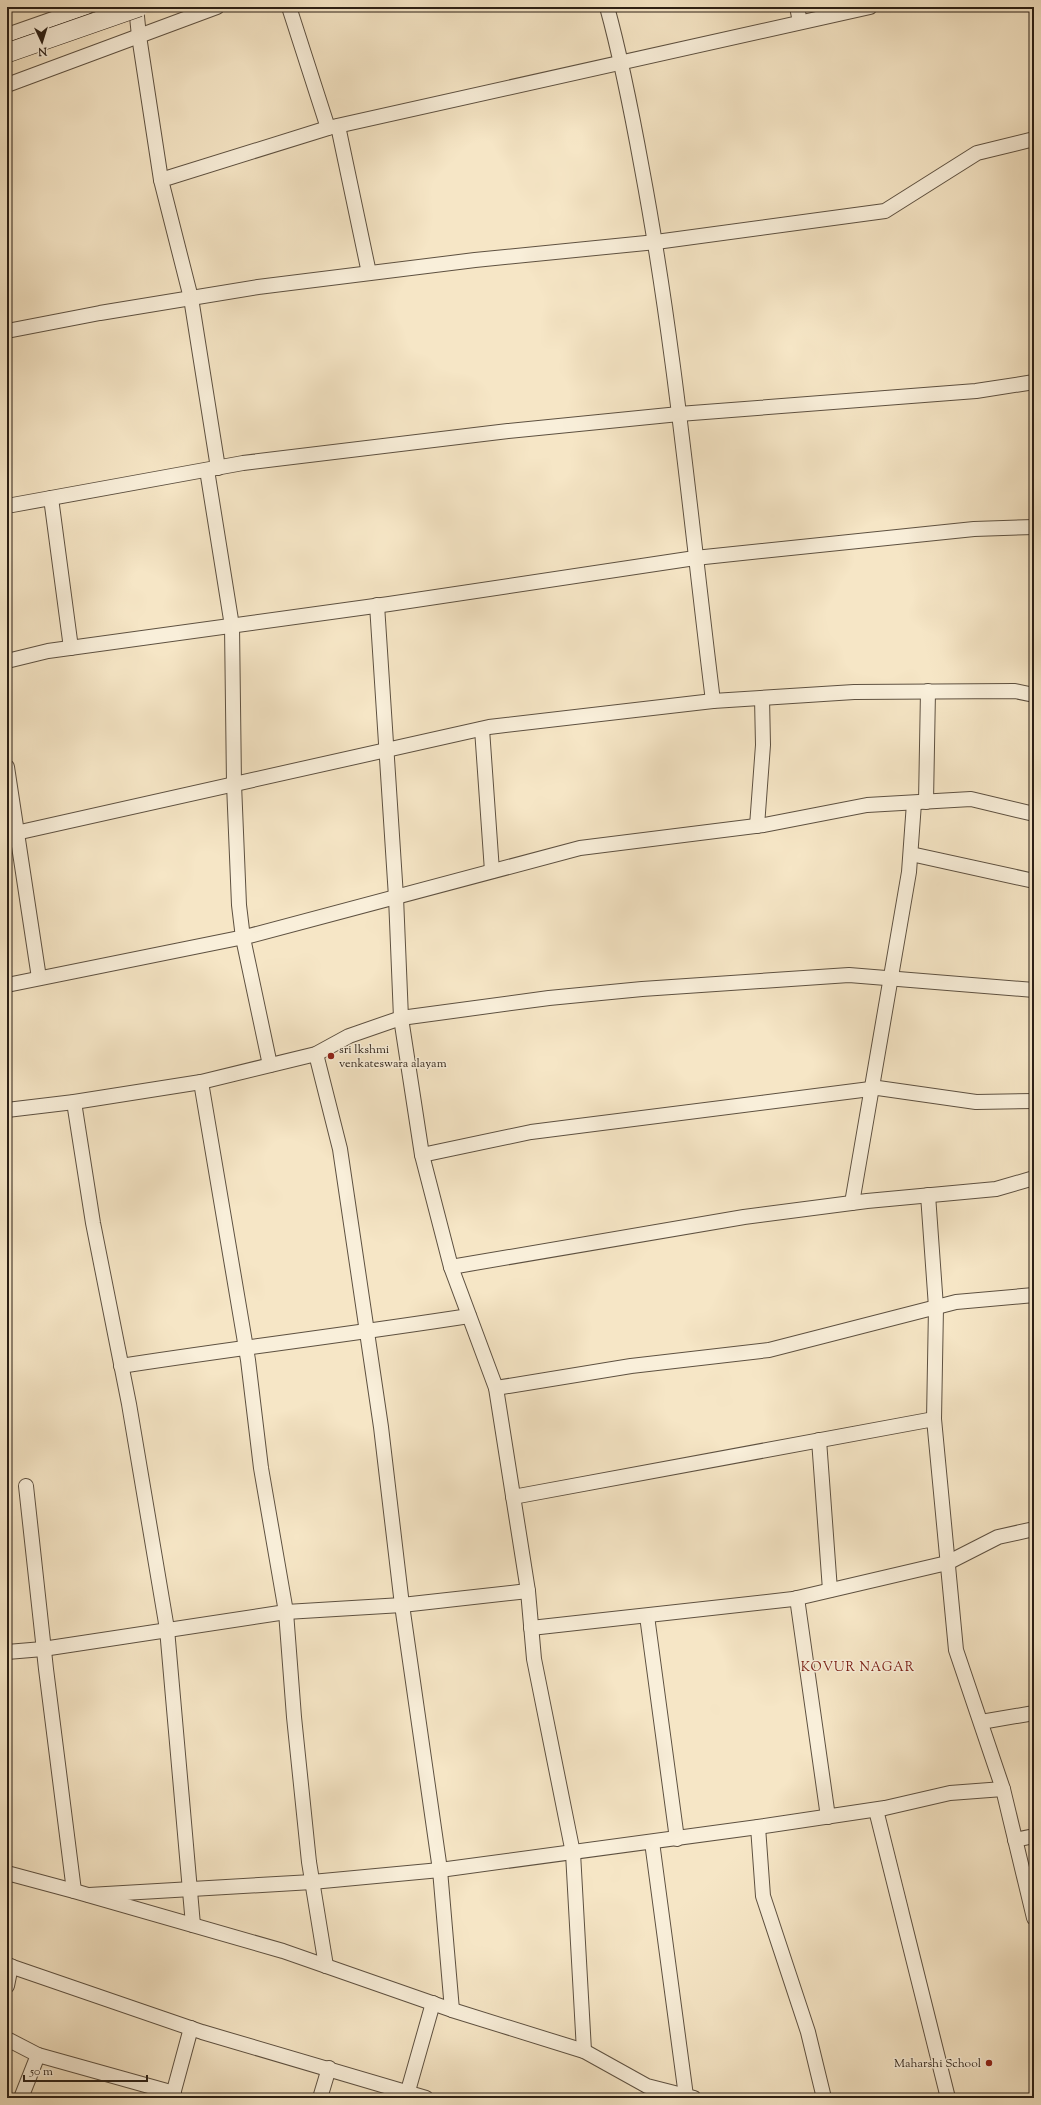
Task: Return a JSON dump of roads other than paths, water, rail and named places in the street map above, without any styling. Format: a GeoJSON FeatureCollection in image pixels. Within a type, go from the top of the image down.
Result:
{"type":"FeatureCollection","features":[{"type":"Feature","properties":{"kind":"street"},"geometry":{"type":"LineString","coordinates":[[7,35],[87,7]]}},
{"type":"Feature","properties":{"kind":"street"},"geometry":{"type":"LineString","coordinates":[[7,53],[138,7],[139,36],[161,180],[191,298],[213,469],[232,626],[234,784],[239,905],[243,938],[270,1065]]}},
{"type":"Feature","properties":{"kind":"street"},"geometry":{"type":"LineString","coordinates":[[7,85],[217,7]]}},
{"type":"Feature","properties":{"kind":"street"},"geometry":{"type":"LineString","coordinates":[[290,7],[333,127],[369,273]]}},
{"type":"Feature","properties":{"kind":"street"},"geometry":{"type":"LineString","coordinates":[[607,7],[622,61],[656,242],[679,414],[713,702]]}},
{"type":"Feature","properties":{"kind":"street"},"geometry":{"type":"LineString","coordinates":[[797,7],[800,22]]}},
{"type":"Feature","properties":{"kind":"street"},"geometry":{"type":"LineString","coordinates":[[161,180],[333,127],[622,61],[870,7]]}},
{"type":"Feature","properties":{"kind":"street"},"geometry":{"type":"LineString","coordinates":[[7,331],[100,313],[258,287],[475,260],[656,242],[885,210],[977,153],[1034,139]]}},
{"type":"Feature","properties":{"kind":"street"},"geometry":{"type":"LineString","coordinates":[[7,506],[213,469],[500,432],[679,414],[976,391],[1034,382]]}},
{"type":"Feature","properties":{"kind":"street"},"geometry":{"type":"LineString","coordinates":[[51,498],[71,648]]}},
{"type":"Feature","properties":{"kind":"street"},"geometry":{"type":"LineString","coordinates":[[7,661],[71,648],[232,626],[695,558],[974,529],[1034,527]]}},
{"type":"Feature","properties":{"kind":"street"},"geometry":{"type":"LineString","coordinates":[[377,605],[388,750],[401,1018],[422,1155],[451,1267],[496,1388],[528,1591],[534,1659],[573,1853],[584,2051]]}},
{"type":"Feature","properties":{"kind":"street"},"geometry":{"type":"LineString","coordinates":[[852,1203],[910,872],[911,854],[920,802],[928,691]]}},
{"type":"Feature","properties":{"kind":"street"},"geometry":{"type":"LineString","coordinates":[[11,834],[482,729],[713,702],[854,692],[1015,691],[1034,695]]}},
{"type":"Feature","properties":{"kind":"street"},"geometry":{"type":"LineString","coordinates":[[757,826],[763,745],[762,698]]}},
{"type":"Feature","properties":{"kind":"street"},"geometry":{"type":"LineString","coordinates":[[482,729],[492,871]]}},
{"type":"Feature","properties":{"kind":"street"},"geometry":{"type":"LineString","coordinates":[[7,767],[11,834],[39,978]]}},
{"type":"Feature","properties":{"kind":"street"},"geometry":{"type":"LineString","coordinates":[[7,985],[243,938],[580,848],[757,826],[867,805],[971,799],[1034,814]]}},
{"type":"Feature","properties":{"kind":"street"},"geometry":{"type":"LineString","coordinates":[[911,854],[1034,881]]}},
{"type":"Feature","properties":{"kind":"street"},"geometry":{"type":"LineString","coordinates":[[7,1110],[74,1102],[200,1082],[316,1054],[349,1036],[401,1018],[549,998],[642,989],[849,976],[1034,990]]}},
{"type":"Feature","properties":{"kind":"street"},"geometry":{"type":"LineString","coordinates":[[316,1054],[340,1149],[381,1427],[402,1605],[440,1870],[452,2010]]}},
{"type":"Feature","properties":{"kind":"street"},"geometry":{"type":"LineString","coordinates":[[200,1082],[246,1346],[261,1468],[286,1612],[294,1717],[312,1882],[326,1966]]}},
{"type":"Feature","properties":{"kind":"street"},"geometry":{"type":"LineString","coordinates":[[422,1155],[531,1132],[873,1088],[976,1102],[1034,1101]]}},
{"type":"Feature","properties":{"kind":"street"},"geometry":{"type":"LineString","coordinates":[[74,1102],[93,1223],[121,1366],[167,1629],[193,1925]]}},
{"type":"Feature","properties":{"kind":"street"},"geometry":{"type":"LineString","coordinates":[[451,1267],[744,1218],[852,1203],[996,1189],[1034,1178]]}},
{"type":"Feature","properties":{"kind":"street"},"geometry":{"type":"LineString","coordinates":[[928,1195],[936,1307],[934,1419],[956,1650],[1003,1789],[1034,1918]]}},
{"type":"Feature","properties":{"kind":"street"},"geometry":{"type":"LineString","coordinates":[[496,1388],[631,1366],[769,1350],[956,1302],[1034,1295]]}},
{"type":"Feature","properties":{"kind":"street"},"geometry":{"type":"LineString","coordinates":[[121,1366],[246,1346],[367,1331],[469,1316]]}},
{"type":"Feature","properties":{"kind":"street"},"geometry":{"type":"LineString","coordinates":[[513,1497],[934,1419]]}},
{"type":"Feature","properties":{"kind":"street"},"geometry":{"type":"LineString","coordinates":[[819,1440],[830,1590]]}},
{"type":"Feature","properties":{"kind":"street"},"geometry":{"type":"LineString","coordinates":[[26,1486],[43,1649],[74,1891]]}},
{"type":"Feature","properties":{"kind":"street"},"geometry":{"type":"LineString","coordinates":[[532,1628],[797,1598],[947,1563],[998,1537],[1034,1529]]}},
{"type":"Feature","properties":{"kind":"street"},"geometry":{"type":"LineString","coordinates":[[7,1652],[43,1649],[286,1612],[402,1605],[528,1591]]}},
{"type":"Feature","properties":{"kind":"street"},"geometry":{"type":"LineString","coordinates":[[797,1598],[828,1817]]}},
{"type":"Feature","properties":{"kind":"street"},"geometry":{"type":"LineString","coordinates":[[647,1616],[677,1838]]}},
{"type":"Feature","properties":{"kind":"street"},"geometry":{"type":"LineString","coordinates":[[981,1722],[1034,1713]]}},
{"type":"Feature","properties":{"kind":"street"},"geometry":{"type":"LineString","coordinates":[[89,1895],[312,1882],[440,1870],[573,1853],[876,1810],[950,1793],[1003,1789]]}},
{"type":"Feature","properties":{"kind":"street"},"geometry":{"type":"LineString","coordinates":[[876,1810],[948,2098]]}},
{"type":"Feature","properties":{"kind":"street"},"geometry":{"type":"LineString","coordinates":[[758,1827],[763,1896],[808,2032],[824,2098]]}},
{"type":"Feature","properties":{"kind":"street"},"geometry":{"type":"LineString","coordinates":[[1015,1840],[1034,1836]]}},
{"type":"Feature","properties":{"kind":"street"},"geometry":{"type":"LineString","coordinates":[[7,1873],[283,1951],[433,2004],[584,2051],[647,2086],[690,2097],[652,1842]]}},
{"type":"Feature","properties":{"kind":"street"},"geometry":{"type":"LineString","coordinates":[[7,1986],[9,1966],[191,2028],[329,2068],[407,2095],[426,2098]]}},
{"type":"Feature","properties":{"kind":"street"},"geometry":{"type":"LineString","coordinates":[[407,2095],[433,2004]]}},
{"type":"Feature","properties":{"kind":"street"},"geometry":{"type":"LineString","coordinates":[[7,2039],[38,2055],[173,2095],[191,2028]]}},
{"type":"Feature","properties":{"kind":"street"},"geometry":{"type":"LineString","coordinates":[[21,2098],[38,2055]]}},
{"type":"Feature","properties":{"kind":"street"},"geometry":{"type":"LineString","coordinates":[[320,2098],[329,2068]]}},
{"type":"Feature","properties":{"kind":"place","name":"sri lkshmi venkateswara alayam"},"geometry":{"type":"Point","coordinates":[331,1056]}},
{"type":"Feature","properties":{"kind":"place","name":"Maharshi School"},"geometry":{"type":"Point","coordinates":[989,2063]}},
{"type":"Feature","properties":{"kind":"district","name":"KOVUR NAGAR"},"geometry":{"type":"Point","coordinates":[858,1666]}}]}
